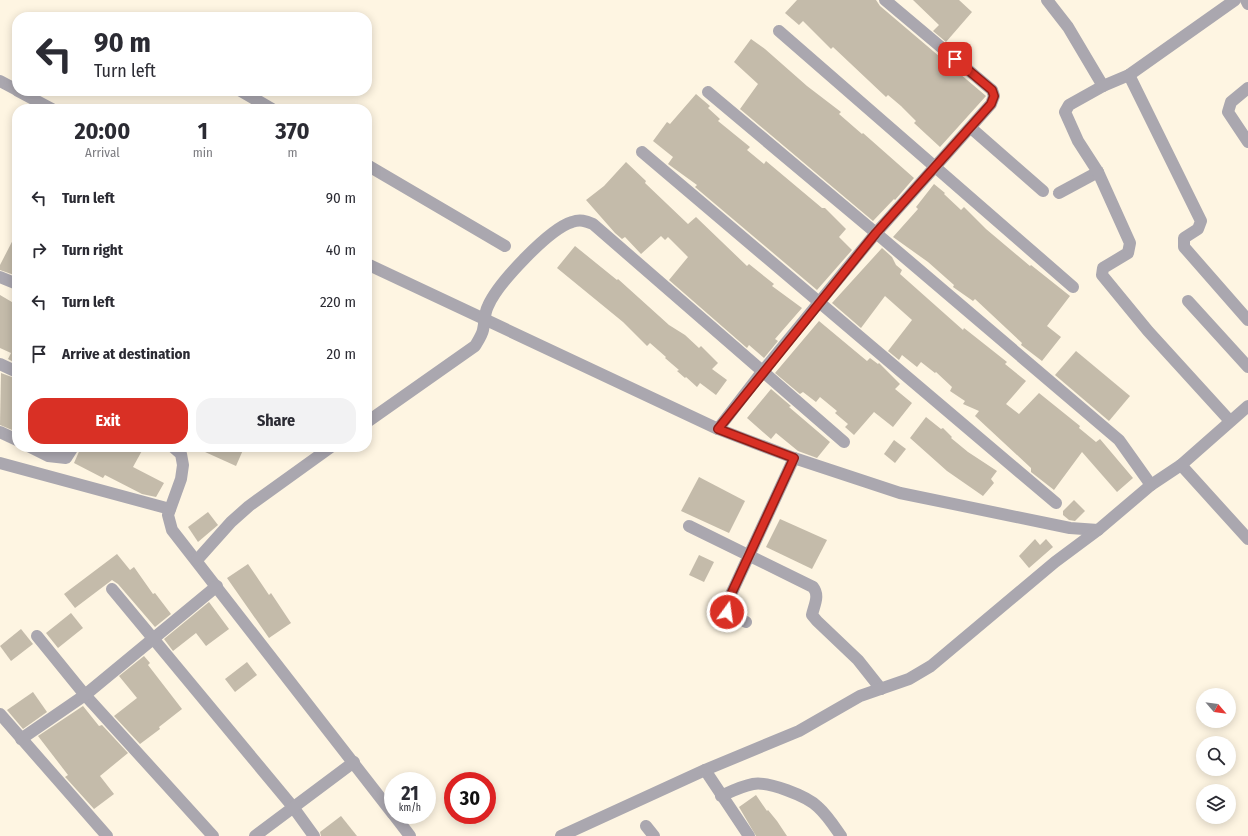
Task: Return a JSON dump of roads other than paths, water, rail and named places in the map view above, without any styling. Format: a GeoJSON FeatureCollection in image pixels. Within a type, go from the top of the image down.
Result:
{"type":"FeatureCollection","features":[{"type":"Feature","properties":{"kind":"street"},"geometry":{"type":"LineString","coordinates":[[718,429],[762,372],[820,304],[876,233],[991,104],[994,96],[992,90],[885,0]]}},
{"type":"Feature","properties":{"kind":"street"},"geometry":{"type":"LineString","coordinates":[[1046,0],[1068,27],[1104,86]]}},
{"type":"Feature","properties":{"kind":"street"},"geometry":{"type":"LineString","coordinates":[[1230,421],[1148,331],[1102,275],[1104,268],[1128,253],[1130,243],[1098,172],[1078,141],[1065,112],[1069,105],[1104,86],[1129,75],[1235,0]]}},
{"type":"Feature","properties":{"kind":"street"},"geometry":{"type":"LineString","coordinates":[[1246,0],[1248,4]]}},
{"type":"Feature","properties":{"kind":"street"},"geometry":{"type":"LineString","coordinates":[[779,31],[936,166],[1073,287]]}},
{"type":"Feature","properties":{"kind":"street"},"geometry":{"type":"LineString","coordinates":[[1129,75],[1201,221],[1198,229],[1184,238],[1184,247],[1248,320]]}},
{"type":"Feature","properties":{"kind":"street"},"geometry":{"type":"LineString","coordinates":[[0,81],[12,88]]}},
{"type":"Feature","properties":{"kind":"street"},"geometry":{"type":"LineString","coordinates":[[1248,88],[1231,102],[1228,112],[1248,142]]}},
{"type":"Feature","properties":{"kind":"street"},"geometry":{"type":"LineString","coordinates":[[708,92],[1119,440],[1151,486]]}},
{"type":"Feature","properties":{"kind":"street"},"geometry":{"type":"LineString","coordinates":[[27,96],[43,104]]}},
{"type":"Feature","properties":{"kind":"street"},"geometry":{"type":"LineString","coordinates":[[246,96],[254,104]]}},
{"type":"Feature","properties":{"kind":"street"},"geometry":{"type":"LineString","coordinates":[[971,128],[1043,191]]}},
{"type":"Feature","properties":{"kind":"street"},"geometry":{"type":"LineString","coordinates":[[642,152],[1056,503]]}},
{"type":"Feature","properties":{"kind":"street"},"geometry":{"type":"LineString","coordinates":[[372,168],[505,246]]}},
{"type":"Feature","properties":{"kind":"street"},"geometry":{"type":"LineString","coordinates":[[1059,193],[1098,172]]}},
{"type":"Feature","properties":{"kind":"street"},"geometry":{"type":"LineString","coordinates":[[372,418],[475,346],[483,331],[484,318],[488,305],[500,286],[544,240],[557,229],[572,222],[582,220],[593,224],[844,442]]}},
{"type":"Feature","properties":{"kind":"street"},"geometry":{"type":"LineString","coordinates":[[372,266],[718,429],[794,458],[900,493],[1070,528],[1098,530]]}},
{"type":"Feature","properties":{"kind":"street"},"geometry":{"type":"LineString","coordinates":[[0,277],[12,282]]}},
{"type":"Feature","properties":{"kind":"street"},"geometry":{"type":"LineString","coordinates":[[1188,302],[1248,367]]}},
{"type":"Feature","properties":{"kind":"street"},"geometry":{"type":"LineString","coordinates":[[0,364],[12,370]]}},
{"type":"Feature","properties":{"kind":"street"},"geometry":{"type":"LineString","coordinates":[[561,836],[705,770],[799,731],[860,696],[909,679],[931,666],[1055,562],[1180,465],[1248,406]]}},
{"type":"Feature","properties":{"kind":"street"},"geometry":{"type":"LineString","coordinates":[[0,432],[12,438]]}},
{"type":"Feature","properties":{"kind":"street"},"geometry":{"type":"LineString","coordinates":[[40,452],[48,456],[60,452],[66,458],[70,452]]}},
{"type":"Feature","properties":{"kind":"street"},"geometry":{"type":"LineString","coordinates":[[179,452],[181,454],[183,465],[181,479],[168,515],[172,530],[354,762],[384,803]]}},
{"type":"Feature","properties":{"kind":"street"},"geometry":{"type":"LineString","coordinates":[[197,560],[231,522],[249,506],[324,452]]}},
{"type":"Feature","properties":{"kind":"street"},"geometry":{"type":"LineString","coordinates":[[746,622],[727,612],[726,608],[794,458]]}},
{"type":"Feature","properties":{"kind":"street"},"geometry":{"type":"LineString","coordinates":[[0,463],[170,510]]}},
{"type":"Feature","properties":{"kind":"street"},"geometry":{"type":"LineString","coordinates":[[1180,465],[1248,539]]}},
{"type":"Feature","properties":{"kind":"street"},"geometry":{"type":"LineString","coordinates":[[689,526],[814,587],[817,591],[817,599],[812,615],[858,660],[881,689]]}},
{"type":"Feature","properties":{"kind":"street"},"geometry":{"type":"LineString","coordinates":[[21,739],[84,695],[217,586]]}},
{"type":"Feature","properties":{"kind":"street"},"geometry":{"type":"LineString","coordinates":[[112,589],[293,807],[314,836]]}},
{"type":"Feature","properties":{"kind":"street"},"geometry":{"type":"LineString","coordinates":[[37,636],[84,695],[213,836]]}},
{"type":"Feature","properties":{"kind":"street"},"geometry":{"type":"LineString","coordinates":[[0,714],[108,836]]}},
{"type":"Feature","properties":{"kind":"street"},"geometry":{"type":"LineString","coordinates":[[255,836],[354,762]]}},
{"type":"Feature","properties":{"kind":"street"},"geometry":{"type":"LineString","coordinates":[[705,770],[749,836]]}},
{"type":"Feature","properties":{"kind":"street"},"geometry":{"type":"LineString","coordinates":[[721,796],[754,784],[772,785],[787,790],[817,805],[830,819],[841,836]]}},
{"type":"Feature","properties":{"kind":"street"},"geometry":{"type":"LineString","coordinates":[[400,824],[410,836]]}},
{"type":"Feature","properties":{"kind":"street"},"geometry":{"type":"LineString","coordinates":[[646,826],[654,836]]}}]}
